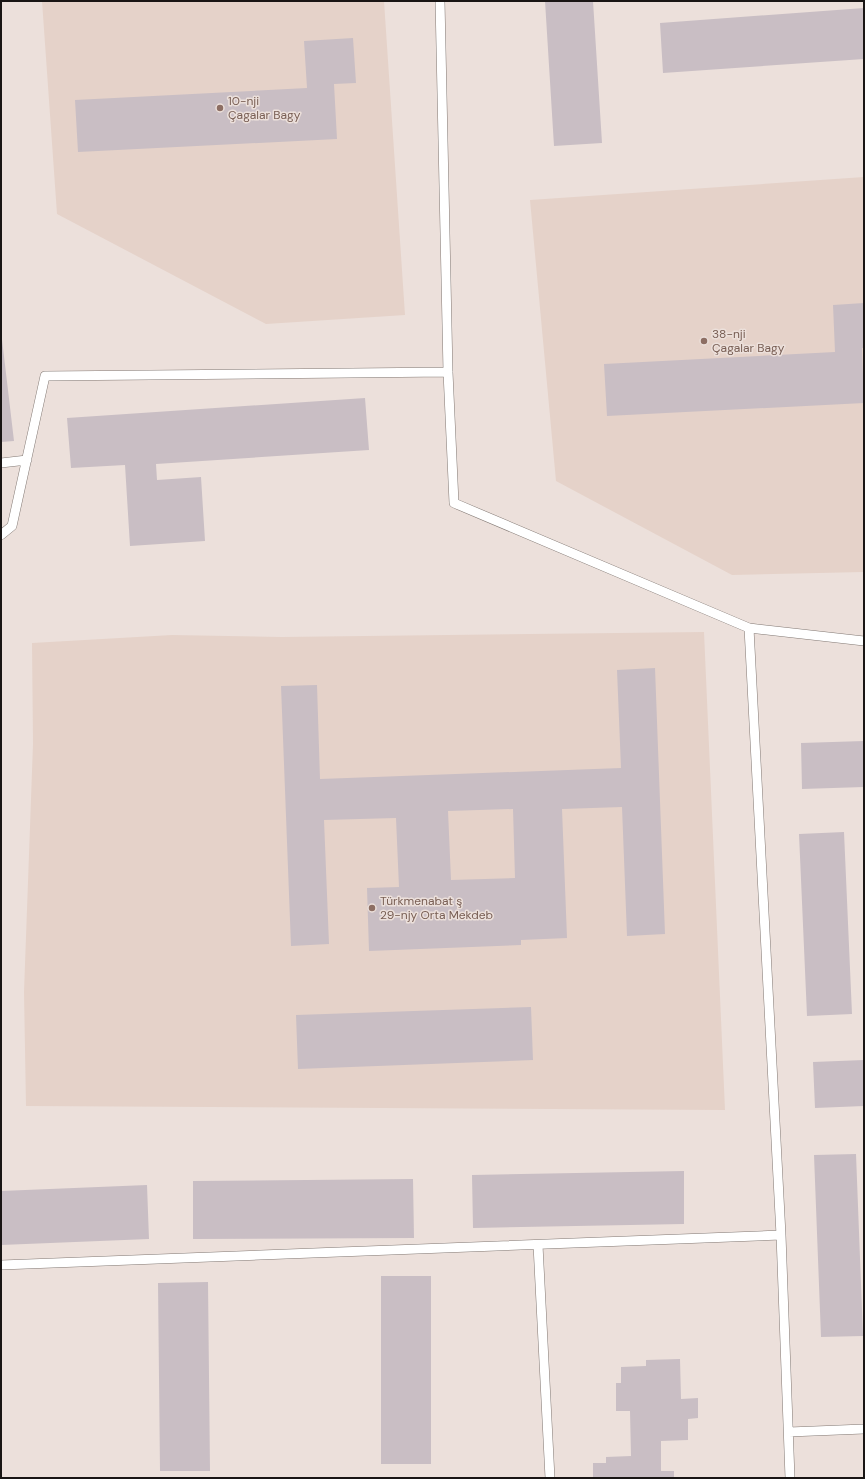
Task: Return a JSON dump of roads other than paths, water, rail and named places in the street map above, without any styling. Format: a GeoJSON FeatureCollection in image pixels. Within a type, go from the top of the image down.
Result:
{"type":"FeatureCollection","features":[{"type":"Feature","properties":{"kind":"lane"},"geometry":{"type":"LineString","coordinates":[[440,1],[448,372],[454,503],[750,628],[864,641]]}},
{"type":"Feature","properties":{"kind":"lane"},"geometry":{"type":"LineString","coordinates":[[1,535],[12,526],[44,376],[448,372]]}},
{"type":"Feature","properties":{"kind":"lane"},"geometry":{"type":"LineString","coordinates":[[1,463],[27,460]]}},
{"type":"Feature","properties":{"kind":"lane"},"geometry":{"type":"LineString","coordinates":[[750,628],[781,1235],[790,1478]]}},
{"type":"Feature","properties":{"kind":"lane"},"geometry":{"type":"LineString","coordinates":[[1,1265],[781,1235]]}},
{"type":"Feature","properties":{"kind":"lane"},"geometry":{"type":"LineString","coordinates":[[538,1244],[550,1478]]}},
{"type":"Feature","properties":{"kind":"lane"},"geometry":{"type":"LineString","coordinates":[[789,1432],[864,1429]]}},
{"type":"Feature","properties":{"kind":"place","name":"10-nji Çagalar Bagy"},"geometry":{"type":"Point","coordinates":[220,108]}},
{"type":"Feature","properties":{"kind":"place","name":"38-nji Çagalar Bagy"},"geometry":{"type":"Point","coordinates":[704,341]}},
{"type":"Feature","properties":{"kind":"place","name":"Türkmenabat ş 29-njy Orta Mekdeb"},"geometry":{"type":"Point","coordinates":[372,908]}}]}
